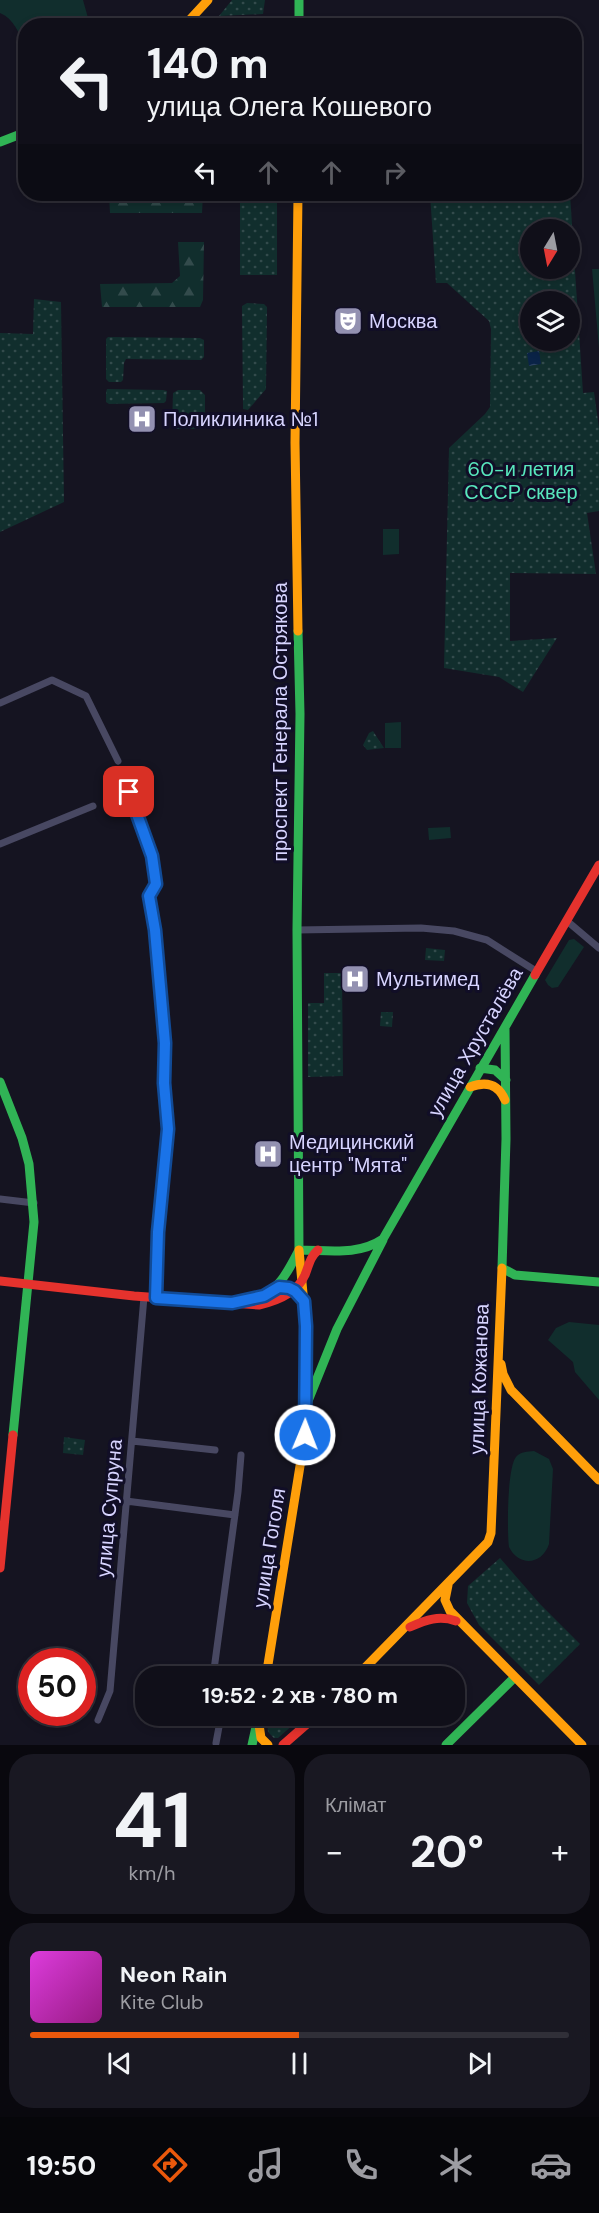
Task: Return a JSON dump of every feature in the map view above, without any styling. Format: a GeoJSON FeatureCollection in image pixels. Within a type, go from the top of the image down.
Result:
{"type":"FeatureCollection","features":[{"type":"Feature","properties":{"kind":"main road"},"geometry":{"type":"LineString","coordinates":[[191,18],[208,0]]}},
{"type":"Feature","properties":{"kind":"main road"},"geometry":{"type":"LineString","coordinates":[[299,0],[299,18]]}},
{"type":"Feature","properties":{"kind":"main road"},"geometry":{"type":"LineString","coordinates":[[0,142],[18,135]]}},
{"type":"Feature","properties":{"kind":"main road","name":"проспект Генерала Острякова"},"geometry":{"type":"LineString","coordinates":[[298,201],[295,443],[300,714],[297,930],[299,1250],[303,1281]]}},
{"type":"Feature","properties":{"kind":"main road","name":"улица Хрусталёва"},"geometry":{"type":"LineString","coordinates":[[306,1412],[308,1400],[337,1329],[383,1239],[599,865]]}},
{"type":"Feature","properties":{"kind":"main road","name":"улица Кожанова"},"geometry":{"type":"LineString","coordinates":[[367,1666],[484,1548],[491,1533],[502,1280],[507,1080],[505,1027]]}},
{"type":"Feature","properties":{"kind":"main road"},"geometry":{"type":"LineString","coordinates":[[480,1068],[495,1069],[507,1080]]}},
{"type":"Feature","properties":{"kind":"main road"},"geometry":{"type":"LineString","coordinates":[[0,1082],[22,1138],[29,1164],[34,1203],[30,1283],[0,1568]]}},
{"type":"Feature","properties":{"kind":"main road"},"geometry":{"type":"LineString","coordinates":[[470,1087],[479,1083],[489,1083],[504,1094],[506,1103]]}},
{"type":"Feature","properties":{"kind":"main road"},"geometry":{"type":"LineString","coordinates":[[232,1303],[264,1296],[279,1287],[299,1250],[361,1250],[377,1245],[383,1239]]}},
{"type":"Feature","properties":{"kind":"main road"},"geometry":{"type":"LineString","coordinates":[[0,1281],[144,1297],[259,1305],[283,1298],[303,1281],[308,1260],[318,1250]]}},
{"type":"Feature","properties":{"kind":"main road"},"geometry":{"type":"LineString","coordinates":[[502,1268],[515,1275],[599,1282]]}},
{"type":"Feature","properties":{"kind":"main road"},"geometry":{"type":"LineString","coordinates":[[502,1280],[515,1275]]}},
{"type":"Feature","properties":{"kind":"main road","name":"улица Гоголя"},"geometry":{"type":"LineString","coordinates":[[268,1666],[305,1435],[306,1326],[303,1281]]}},
{"type":"Feature","properties":{"kind":"main road"},"geometry":{"type":"LineString","coordinates":[[279,1287],[292,1290],[304,1301]]}},
{"type":"Feature","properties":{"kind":"main road"},"geometry":{"type":"LineString","coordinates":[[498,1350],[503,1374],[511,1390],[599,1480]]}},
{"type":"Feature","properties":{"kind":"main road"},"geometry":{"type":"LineString","coordinates":[[449,1583],[445,1598],[446,1606],[582,1745]]}},
{"type":"Feature","properties":{"kind":"main road"},"geometry":{"type":"LineString","coordinates":[[403,1631],[435,1617],[445,1617],[461,1623]]}},
{"type":"Feature","properties":{"kind":"main road"},"geometry":{"type":"LineString","coordinates":[[446,1745],[514,1678]]}},
{"type":"Feature","properties":{"kind":"main road"},"geometry":{"type":"LineString","coordinates":[[252,1745],[256,1726]]}},
{"type":"Feature","properties":{"kind":"main road"},"geometry":{"type":"LineString","coordinates":[[259,1726],[261,1738],[268,1745]]}},
{"type":"Feature","properties":{"kind":"main road"},"geometry":{"type":"LineString","coordinates":[[287,1743],[305,1726]]}},
{"type":"Feature","properties":{"kind":"street"},"geometry":{"type":"LineString","coordinates":[[0,703],[52,680],[86,696],[118,761]]}},
{"type":"Feature","properties":{"kind":"street"},"geometry":{"type":"LineString","coordinates":[[129,792],[152,856],[156,884],[149,896],[155,930],[165,1043],[164,1083],[168,1129],[158,1232],[156,1298]]}},
{"type":"Feature","properties":{"kind":"street"},"geometry":{"type":"LineString","coordinates":[[0,844],[93,806]]}},
{"type":"Feature","properties":{"kind":"street"},"geometry":{"type":"LineString","coordinates":[[567,921],[599,948]]}},
{"type":"Feature","properties":{"kind":"street"},"geometry":{"type":"LineString","coordinates":[[297,930],[421,928],[454,931],[487,940],[536,971]]}},
{"type":"Feature","properties":{"kind":"street"},"geometry":{"type":"LineString","coordinates":[[0,1198],[34,1203]]}},
{"type":"Feature","properties":{"kind":"street","name":"улица Супруна"},"geometry":{"type":"LineString","coordinates":[[98,1720],[110,1691],[144,1297]]}},
{"type":"Feature","properties":{"kind":"street"},"geometry":{"type":"LineString","coordinates":[[132,1441],[215,1450]]}},
{"type":"Feature","properties":{"kind":"street"},"geometry":{"type":"LineString","coordinates":[[214,1666],[241,1455]]}},
{"type":"Feature","properties":{"kind":"street"},"geometry":{"type":"LineString","coordinates":[[126,1501],[235,1515]]}},
{"type":"Feature","properties":{"kind":"street"},"geometry":{"type":"LineString","coordinates":[[216,1743],[219,1726]]}},
{"type":"Feature","properties":{"kind":"green space"},"geometry":{"type":"Polygon","coordinates":[[[0,0],[83,0],[88,18],[18,18],[18,31],[0,13],[0,0]]]}},
{"type":"Feature","properties":{"kind":"green space"},"geometry":{"type":"Polygon","coordinates":[[[232,0],[265,0],[263,14],[219,16],[232,0]]]}},
{"type":"Feature","properties":{"kind":"green space"},"geometry":{"type":"Polygon","coordinates":[[[109,201],[203,201],[202,213],[110,213],[109,201]]]}},
{"type":"Feature","properties":{"kind":"green space"},"geometry":{"type":"Polygon","coordinates":[[[240,201],[277,201],[277,275],[240,275],[240,201]]]}},
{"type":"Feature","properties":{"kind":"green space","name":"60-и летия СССР сквер"},"geometry":{"type":"Polygon","coordinates":[[[430,201],[570,201],[572,219],[520,219],[520,279],[576,279],[576,291],[520,291],[520,351],[580,351],[580,347],[583,393],[594,392],[599,428],[599,511],[587,513],[596,574],[510,573],[510,641],[557,638],[523,692],[499,677],[444,668],[449,448],[490,407],[491,329],[489,321],[447,283],[436,283],[430,201]]]}},
{"type":"Feature","properties":{"kind":"green space"},"geometry":{"type":"Polygon","coordinates":[[[178,242],[204,242],[203,300],[200,307],[102,307],[100,284],[172,283],[180,276],[178,242]]]}},
{"type":"Feature","properties":{"kind":"green space"},"geometry":{"type":"Polygon","coordinates":[[[592,269],[599,269],[599,348],[592,269]]]}},
{"type":"Feature","properties":{"kind":"green space"},"geometry":{"type":"Polygon","coordinates":[[[34,299],[61,302],[64,502],[0,532],[0,333],[33,334],[34,299]]]}},
{"type":"Feature","properties":{"kind":"green space"},"geometry":{"type":"Polygon","coordinates":[[[247,303],[264,304],[267,307],[266,389],[248,410],[243,409],[242,306],[247,303]]]}},
{"type":"Feature","properties":{"kind":"green space"},"geometry":{"type":"Polygon","coordinates":[[[108,337],[200,338],[204,340],[204,357],[201,360],[126,359],[123,380],[109,382],[106,379],[106,339],[108,337]]]}},
{"type":"Feature","properties":{"kind":"green space"},"geometry":{"type":"Polygon","coordinates":[[[107,389],[163,390],[167,391],[166,401],[164,403],[109,404],[106,402],[107,389]]]}},
{"type":"Feature","properties":{"kind":"green space"},"geometry":{"type":"Polygon","coordinates":[[[178,390],[200,390],[205,395],[205,423],[200,429],[174,429],[172,426],[173,393],[178,390]]]}},
{"type":"Feature","properties":{"kind":"green space"},"geometry":{"type":"Polygon","coordinates":[[[383,529],[399,529],[399,554],[383,555],[383,529]]]}},
{"type":"Feature","properties":{"kind":"green space"},"geometry":{"type":"Polygon","coordinates":[[[401,722],[401,748],[385,748],[385,723],[401,722]]]}},
{"type":"Feature","properties":{"kind":"green space"},"geometry":{"type":"Polygon","coordinates":[[[373,731],[384,748],[367,750],[363,745],[369,733],[373,731]]]}},
{"type":"Feature","properties":{"kind":"green space"},"geometry":{"type":"Polygon","coordinates":[[[450,827],[451,838],[429,840],[428,828],[450,827]]]}},
{"type":"Feature","properties":{"kind":"green space"},"geometry":{"type":"Polygon","coordinates":[[[574,939],[584,947],[558,987],[552,988],[545,980],[569,940],[574,939]]]}},
{"type":"Feature","properties":{"kind":"green space"},"geometry":{"type":"Polygon","coordinates":[[[426,948],[445,950],[444,961],[425,960],[426,948]]]}},
{"type":"Feature","properties":{"kind":"green space"},"geometry":{"type":"Polygon","coordinates":[[[324,973],[342,973],[343,1076],[308,1077],[308,1003],[324,1003],[324,973]]]}},
{"type":"Feature","properties":{"kind":"green space"},"geometry":{"type":"Polygon","coordinates":[[[381,1012],[393,1012],[392,1027],[380,1026],[381,1012]]]}},
{"type":"Feature","properties":{"kind":"green space"},"geometry":{"type":"Polygon","coordinates":[[[569,1322],[599,1325],[599,1400],[575,1372],[573,1362],[548,1340],[556,1328],[569,1322]]]}},
{"type":"Feature","properties":{"kind":"green space"},"geometry":{"type":"Polygon","coordinates":[[[64,1437],[85,1440],[83,1455],[63,1453],[64,1437]]]}},
{"type":"Feature","properties":{"kind":"green space"},"geometry":{"type":"Polygon","coordinates":[[[534,1451],[549,1459],[553,1469],[549,1544],[541,1556],[530,1561],[518,1558],[509,1547],[508,1500],[513,1463],[516,1457],[522,1453],[534,1451]]]}},
{"type":"Feature","properties":{"kind":"green space"},"geometry":{"type":"Polygon","coordinates":[[[500,1558],[540,1604],[580,1644],[539,1685],[479,1625],[467,1603],[468,1586],[500,1558]]]}},
{"type":"Feature","properties":{"kind":"green space"},"geometry":{"type":"Polygon","coordinates":[[[268,1726],[292,1726],[278,1738],[274,1738],[268,1732],[268,1726]]]}},
{"type":"Feature","properties":{"kind":"water"},"geometry":{"type":"Polygon","coordinates":[[[539,351],[541,364],[529,366],[527,353],[539,351]]]}},
{"type":"Feature","properties":{"kind":"traffic: fast"},"geometry":{"type":"LineString","coordinates":[[299,0],[299,18]]}},
{"type":"Feature","properties":{"kind":"traffic: fast"},"geometry":{"type":"LineString","coordinates":[[0,142],[18,135]]}},
{"type":"Feature","properties":{"kind":"traffic: fast"},"geometry":{"type":"LineString","coordinates":[[298,631],[300,714],[297,930],[299,1250]]}},
{"type":"Feature","properties":{"kind":"traffic: fast"},"geometry":{"type":"LineString","coordinates":[[299,1250],[353,1250],[383,1239],[535,975]]}},
{"type":"Feature","properties":{"kind":"traffic: fast"},"geometry":{"type":"LineString","coordinates":[[505,1029],[506,1139],[502,1268],[515,1275],[599,1282]]}},
{"type":"Feature","properties":{"kind":"traffic: fast"},"geometry":{"type":"LineString","coordinates":[[480,1068],[495,1070],[506,1080]]}},
{"type":"Feature","properties":{"kind":"traffic: fast"},"geometry":{"type":"LineString","coordinates":[[0,1082],[22,1138],[29,1164],[34,1222],[13,1435]]}},
{"type":"Feature","properties":{"kind":"traffic: fast"},"geometry":{"type":"LineString","coordinates":[[308,1401],[337,1329],[383,1240]]}},
{"type":"Feature","properties":{"kind":"traffic: fast"},"geometry":{"type":"LineString","coordinates":[[244,1301],[265,1294],[279,1283],[299,1250]]}},
{"type":"Feature","properties":{"kind":"traffic: fast"},"geometry":{"type":"LineString","coordinates":[[446,1745],[514,1678]]}},
{"type":"Feature","properties":{"kind":"traffic: fast"},"geometry":{"type":"LineString","coordinates":[[252,1745],[256,1727]]}},
{"type":"Feature","properties":{"kind":"traffic: slow"},"geometry":{"type":"LineString","coordinates":[[191,18],[208,0]]}},
{"type":"Feature","properties":{"kind":"traffic: slow"},"geometry":{"type":"LineString","coordinates":[[298,201],[295,443],[298,631]]}},
{"type":"Feature","properties":{"kind":"traffic: slow"},"geometry":{"type":"LineString","coordinates":[[470,1087],[481,1084],[491,1085],[499,1090],[505,1100]]}},
{"type":"Feature","properties":{"kind":"traffic: slow"},"geometry":{"type":"LineString","coordinates":[[268,1666],[305,1435],[306,1326],[299,1250]]}},
{"type":"Feature","properties":{"kind":"traffic: slow"},"geometry":{"type":"LineString","coordinates":[[367,1666],[488,1542],[491,1533],[502,1268]]}},
{"type":"Feature","properties":{"kind":"traffic: slow"},"geometry":{"type":"LineString","coordinates":[[501,1364],[511,1390],[599,1480]]}},
{"type":"Feature","properties":{"kind":"traffic: slow"},"geometry":{"type":"LineString","coordinates":[[448,1585],[445,1600],[450,1611],[582,1745]]}},
{"type":"Feature","properties":{"kind":"traffic: slow"},"geometry":{"type":"LineString","coordinates":[[259,1726],[261,1738],[268,1745]]}},
{"type":"Feature","properties":{"kind":"traffic: jam"},"geometry":{"type":"LineString","coordinates":[[535,975],[599,865]]}},
{"type":"Feature","properties":{"kind":"traffic: jam"},"geometry":{"type":"LineString","coordinates":[[0,1281],[134,1296],[259,1305],[273,1301],[297,1287],[305,1275],[311,1258],[318,1250]]}},
{"type":"Feature","properties":{"kind":"traffic: jam"},"geometry":{"type":"LineString","coordinates":[[0,1568],[13,1435]]}},
{"type":"Feature","properties":{"kind":"traffic: jam"},"geometry":{"type":"LineString","coordinates":[[410,1627],[433,1619],[444,1618],[456,1621]]}},
{"type":"Feature","properties":{"kind":"traffic: jam"},"geometry":{"type":"LineString","coordinates":[[283,1745],[305,1726]]}},
{"type":"Feature","properties":{"kind":"place","name":"Москва"},"geometry":{"type":"Point","coordinates":[348,321]}},
{"type":"Feature","properties":{"kind":"place","name":"Поликлиника №1"},"geometry":{"type":"Point","coordinates":[142,419]}},
{"type":"Feature","properties":{"kind":"place","name":"Мультимед"},"geometry":{"type":"Point","coordinates":[355,979]}},
{"type":"Feature","properties":{"kind":"place","name":"Медицинский центр \"Мята\""},"geometry":{"type":"Point","coordinates":[268,1154]}},
{"type":"Feature","properties":{"kind":"route"},"geometry":{"type":"LineString","coordinates":[[129,792],[152,856],[156,884],[149,896],[155,930],[165,1043],[164,1083],[168,1129],[158,1232],[156,1298],[232,1303],[264,1296],[279,1287],[295,1291],[304,1301],[306,1326],[305,1435]]}}]}
